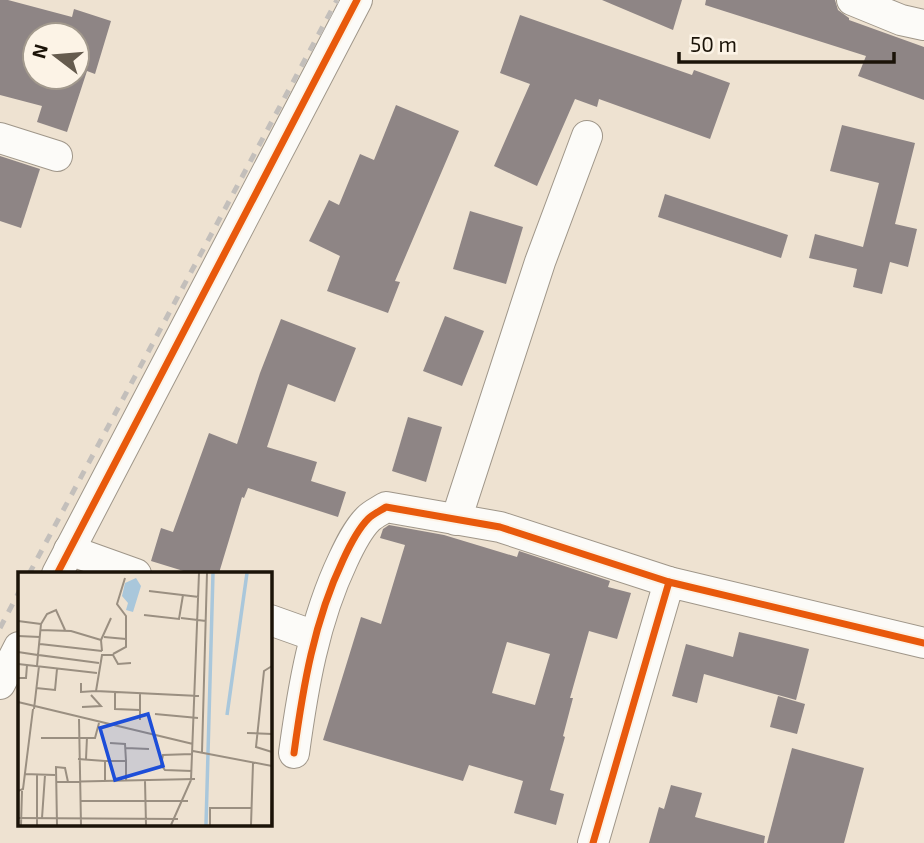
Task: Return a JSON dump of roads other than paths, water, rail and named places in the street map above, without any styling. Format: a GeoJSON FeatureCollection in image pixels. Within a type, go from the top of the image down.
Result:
{"type":"FeatureCollection","features":[{"type":"Feature","properties":{"kind":"street"},"geometry":{"type":"LineString","coordinates":[[129,572],[63,562],[357,0]]}},
{"type":"Feature","properties":{"kind":"street"},"geometry":{"type":"LineString","coordinates":[[852,0],[901,20],[924,25]]}},
{"type":"Feature","properties":{"kind":"street"},"geometry":{"type":"LineString","coordinates":[[456,520],[540,262],[586,136]]}},
{"type":"Feature","properties":{"kind":"street"},"geometry":{"type":"LineString","coordinates":[[0,138],[57,156]]}},
{"type":"Feature","properties":{"kind":"street"},"geometry":{"type":"LineString","coordinates":[[294,753],[315,636],[334,578],[351,543],[368,519],[386,507],[500,527],[669,582],[924,643]]}},
{"type":"Feature","properties":{"kind":"street"},"geometry":{"type":"LineString","coordinates":[[593,843],[669,582]]}},
{"type":"Feature","properties":{"kind":"street"},"geometry":{"type":"LineString","coordinates":[[271,620],[315,636]]}},
{"type":"Feature","properties":{"kind":"street"},"geometry":{"type":"LineString","coordinates":[[0,684],[18,649]]}},
{"type":"Feature","properties":{"kind":"railway"},"geometry":{"type":"LineString","coordinates":[[30,572],[337,0]]}},
{"type":"Feature","properties":{"kind":"railway"},"geometry":{"type":"LineString","coordinates":[[0,628],[18,594]]}}]}
